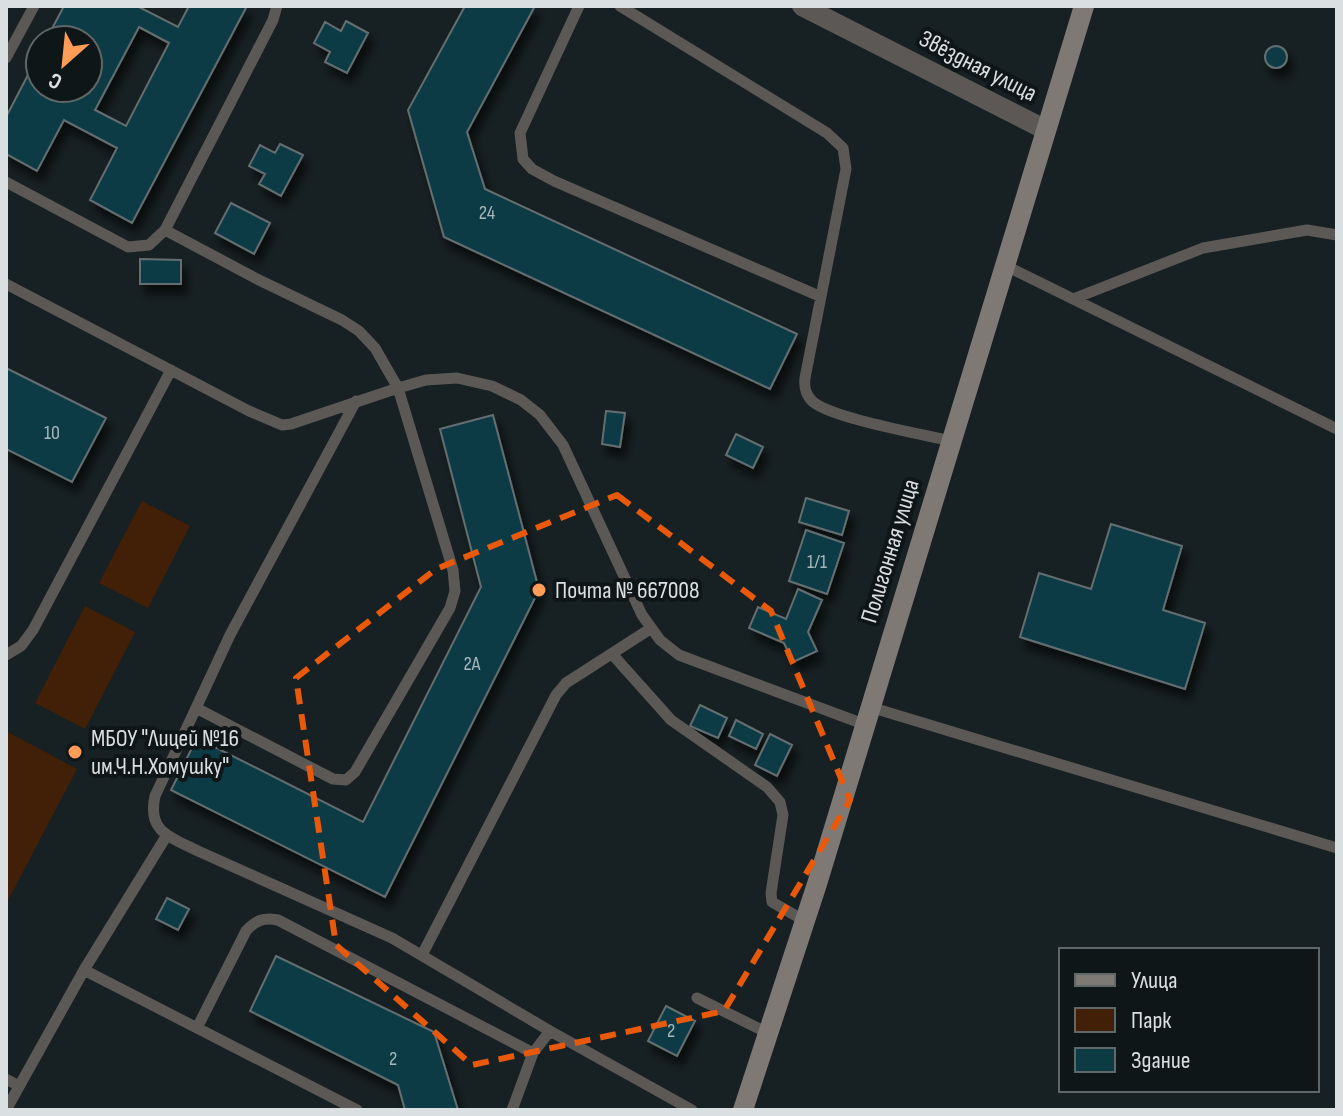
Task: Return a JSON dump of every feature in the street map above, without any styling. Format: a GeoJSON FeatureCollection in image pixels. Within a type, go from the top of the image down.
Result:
{"type":"FeatureCollection","features":[{"type":"Feature","properties":{"kind":"street","name":"Звёздная улица"},"geometry":{"type":"LineString","coordinates":[[802,6],[1044,129]]}},
{"type":"Feature","properties":{"kind":"street","name":"Полигонная улица"},"geometry":{"type":"LineString","coordinates":[[743,1110],[805,921],[1084,6]]}},
{"type":"Feature","properties":{"kind":"lane"},"geometry":{"type":"LineString","coordinates":[[6,58],[34,6]]}},
{"type":"Feature","properties":{"kind":"lane"},"geometry":{"type":"LineString","coordinates":[[6,182],[128,247],[149,245],[165,230],[273,20],[277,6]]}},
{"type":"Feature","properties":{"kind":"lane"},"geometry":{"type":"LineString","coordinates":[[579,6],[520,133],[523,159],[532,169],[554,181],[819,296]]}},
{"type":"Feature","properties":{"kind":"lane"},"geometry":{"type":"LineString","coordinates":[[620,6],[827,133],[843,148],[846,169],[819,296],[805,378],[807,396],[833,413],[950,441]]}},
{"type":"Feature","properties":{"kind":"lane"},"geometry":{"type":"LineString","coordinates":[[165,230],[342,320],[359,331],[375,348],[398,388],[453,570],[455,591],[450,608],[355,772],[346,780],[333,779],[196,708]]}},
{"type":"Feature","properties":{"kind":"lane"},"geometry":{"type":"LineString","coordinates":[[1073,299],[1203,248],[1307,230],[1337,235]]}},
{"type":"Feature","properties":{"kind":"lane"},"geometry":{"type":"LineString","coordinates":[[1004,265],[1337,429]]}},
{"type":"Feature","properties":{"kind":"lane"},"geometry":{"type":"LineString","coordinates":[[6,284],[249,411],[282,425],[302,422],[356,401],[435,379],[457,378],[492,386],[521,400],[540,415],[563,445],[650,629],[679,655],[868,716],[1337,848]]}},
{"type":"Feature","properties":{"kind":"lane"},"geometry":{"type":"LineString","coordinates":[[6,655],[21,646],[33,630],[171,370]]}},
{"type":"Feature","properties":{"kind":"lane"},"geometry":{"type":"LineString","coordinates":[[356,401],[230,635],[155,796],[152,810],[156,825],[167,835],[392,938],[692,1110]]}},
{"type":"Feature","properties":{"kind":"lane"},"geometry":{"type":"LineString","coordinates":[[422,955],[556,695],[566,683],[650,629]]}},
{"type":"Feature","properties":{"kind":"lane"},"geometry":{"type":"LineString","coordinates":[[612,654],[671,720],[767,787],[780,802],[783,815],[772,902],[805,921]]}},
{"type":"Feature","properties":{"kind":"lane"},"geometry":{"type":"LineString","coordinates":[[6,1110],[84,970],[167,835]]}},
{"type":"Feature","properties":{"kind":"lane"},"geometry":{"type":"LineString","coordinates":[[197,1028],[246,931],[254,922],[266,918],[278,920],[533,1053]]}},
{"type":"Feature","properties":{"kind":"lane"},"geometry":{"type":"LineString","coordinates":[[84,970],[357,1110]]}},
{"type":"Feature","properties":{"kind":"lane"},"geometry":{"type":"LineString","coordinates":[[697,998],[768,1033]]}},
{"type":"Feature","properties":{"kind":"lane"},"geometry":{"type":"LineString","coordinates":[[512,1110],[533,1053],[550,1031]]}},
{"type":"Feature","properties":{"kind":"lane"},"geometry":{"type":"LineString","coordinates":[[6,1079],[19,1086]]}},
{"type":"Feature","properties":{"kind":"highlighted area"},"geometry":{"type":"Polygon","coordinates":[[[617,495],[771,611],[850,800],[724,1011],[472,1065],[336,945],[296,678],[436,569],[617,495]]]}},
{"type":"Feature","properties":{"kind":"green space"},"geometry":{"type":"Polygon","coordinates":[[[142,501],[190,526],[148,608],[99,583],[142,501]]]}},
{"type":"Feature","properties":{"kind":"green space"},"geometry":{"type":"Polygon","coordinates":[[[85,606],[135,632],[85,729],[35,703],[85,606]]]}},
{"type":"Feature","properties":{"kind":"green space"},"geometry":{"type":"Polygon","coordinates":[[[6,731],[77,769],[6,904],[6,731]]]}},
{"type":"Feature","properties":{"kind":"building"},"geometry":{"type":"Polygon","coordinates":[[[64,6],[137,6],[178,27],[189,6],[247,6],[132,223],[90,200],[117,148],[64,120],[37,171],[6,154],[6,117],[24,83],[24,104],[98,104],[95,110],[126,126],[169,43],[139,27],[104,93],[104,24],[54,24],[64,6]]]}},
{"type":"Feature","properties":{"kind":"building"},"geometry":{"type":"Polygon","coordinates":[[[465,6],[535,6],[467,132],[485,189],[797,334],[770,389],[444,237],[408,110],[465,6]]]}},
{"type":"Feature","properties":{"kind":"building"},"geometry":{"type":"Polygon","coordinates":[[[346,21],[368,33],[347,73],[325,62],[330,52],[314,43],[325,22],[341,31],[346,21]]]}},
{"type":"Feature","properties":{"kind":"building"},"geometry":{"type":"Polygon","coordinates":[[[1276,46],[1284,49],[1287,57],[1284,65],[1276,68],[1268,65],[1265,57],[1268,49],[1276,46]]]}},
{"type":"Feature","properties":{"kind":"building"},"geometry":{"type":"Polygon","coordinates":[[[280,144],[303,155],[281,196],[259,184],[265,174],[249,166],[260,145],[275,153],[280,144]]]}},
{"type":"Feature","properties":{"kind":"building"},"geometry":{"type":"Polygon","coordinates":[[[231,203],[270,223],[254,254],[215,233],[231,203]]]}},
{"type":"Feature","properties":{"kind":"building"},"geometry":{"type":"Polygon","coordinates":[[[140,259],[181,260],[181,284],[140,284],[140,259]]]}},
{"type":"Feature","properties":{"kind":"building"},"geometry":{"type":"Polygon","coordinates":[[[6,368],[106,418],[72,482],[6,449],[6,368]]]}},
{"type":"Feature","properties":{"kind":"building"},"geometry":{"type":"Polygon","coordinates":[[[606,411],[625,413],[620,447],[602,444],[606,411]]]}},
{"type":"Feature","properties":{"kind":"building"},"geometry":{"type":"Polygon","coordinates":[[[493,415],[539,590],[385,897],[171,790],[197,738],[363,822],[481,587],[440,429],[493,415]]]}},
{"type":"Feature","properties":{"kind":"building"},"geometry":{"type":"Polygon","coordinates":[[[736,434],[763,447],[753,468],[726,455],[736,434]]]}},
{"type":"Feature","properties":{"kind":"building"},"geometry":{"type":"Polygon","coordinates":[[[806,498],[849,511],[842,535],[799,522],[806,498]]]}},
{"type":"Feature","properties":{"kind":"building"},"geometry":{"type":"Polygon","coordinates":[[[1111,524],[1182,546],[1163,610],[1205,623],[1185,689],[1020,637],[1039,573],[1091,589],[1111,524]]]}},
{"type":"Feature","properties":{"kind":"building"},"geometry":{"type":"Polygon","coordinates":[[[806,530],[844,543],[827,594],[789,581],[806,530]]]}},
{"type":"Feature","properties":{"kind":"building"},"geometry":{"type":"Polygon","coordinates":[[[798,589],[822,600],[808,632],[817,651],[793,662],[784,643],[749,628],[758,607],[786,619],[798,589]]]}},
{"type":"Feature","properties":{"kind":"building"},"geometry":{"type":"Polygon","coordinates":[[[700,705],[727,718],[718,738],[690,726],[700,705]]]}},
{"type":"Feature","properties":{"kind":"building"},"geometry":{"type":"Polygon","coordinates":[[[736,720],[763,734],[756,749],[729,736],[736,720]]]}},
{"type":"Feature","properties":{"kind":"building"},"geometry":{"type":"Polygon","coordinates":[[[770,734],[792,745],[777,776],[755,765],[770,734]]]}},
{"type":"Feature","properties":{"kind":"building"},"geometry":{"type":"Polygon","coordinates":[[[167,898],[189,909],[178,930],[156,919],[167,898]]]}},
{"type":"Feature","properties":{"kind":"building"},"geometry":{"type":"Polygon","coordinates":[[[276,956],[434,1032],[458,1110],[405,1110],[398,1085],[250,1011],[276,956]]]}},
{"type":"Feature","properties":{"kind":"building"},"geometry":{"type":"Polygon","coordinates":[[[666,1006],[695,1021],[677,1056],[648,1041],[666,1006]]]}},
{"type":"Feature","properties":{"kind":"place","name":"Почта № 667008"},"geometry":{"type":"Point","coordinates":[539,590]}},
{"type":"Feature","properties":{"kind":"place","name":"МБОУ \"Лицей №16 им.Ч.Н.Хомушку\""},"geometry":{"type":"Point","coordinates":[75,752]}}]}
